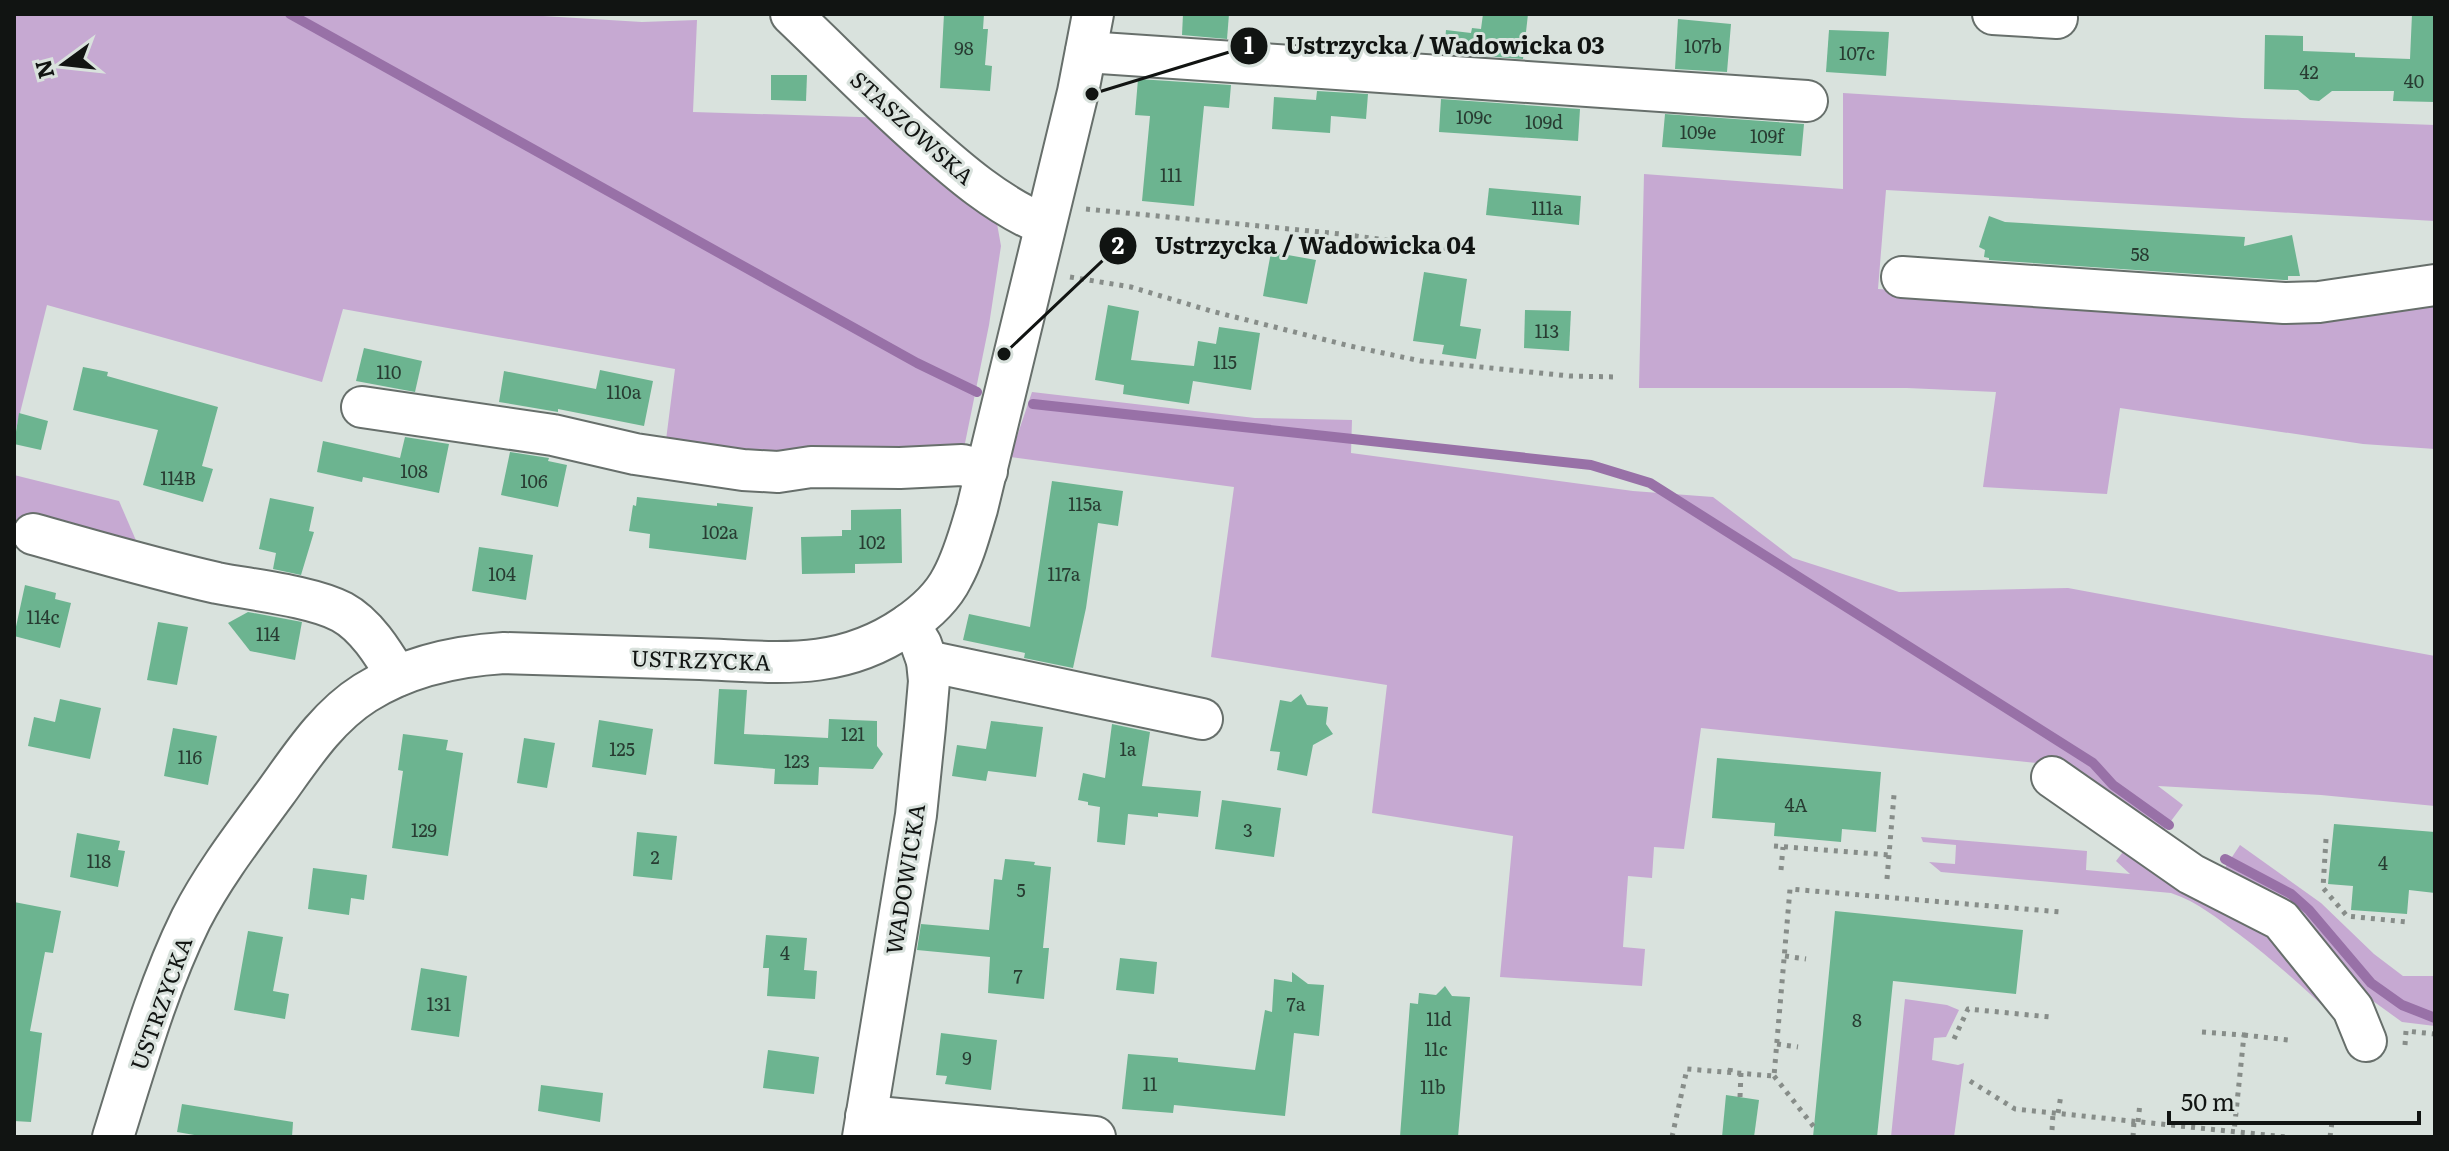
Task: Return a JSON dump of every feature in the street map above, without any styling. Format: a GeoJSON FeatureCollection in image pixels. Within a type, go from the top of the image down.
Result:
{"type":"FeatureCollection","features":[{"type":"Feature","properties":{"kind":"street","name":"STASZOWSKA"},"geometry":{"type":"LineString","coordinates":[[791,14],[961,174],[1024,216],[1047,215]]}},
{"type":"Feature","properties":{"kind":"street"},"geometry":{"type":"LineString","coordinates":[[1993,14],[2057,18]]}},
{"type":"Feature","properties":{"kind":"street","name":"USTRZYCKA"},"geometry":{"type":"LineString","coordinates":[[113,1137],[164,982],[193,916],[236,847],[324,728],[346,706],[380,684],[397,676],[475,654],[776,662],[831,659],[870,647],[924,613],[951,580],[965,547],[987,471],[1089,33]]}},
{"type":"Feature","properties":{"kind":"street"},"geometry":{"type":"LineString","coordinates":[[1089,33],[1807,101]]}},
{"type":"Feature","properties":{"kind":"street"},"geometry":{"type":"LineString","coordinates":[[1902,277],[2284,303],[2319,302],[2435,285]]}},
{"type":"Feature","properties":{"kind":"street"},"geometry":{"type":"LineString","coordinates":[[362,407],[506,427],[635,454],[743,470],[778,472],[811,467],[962,465],[987,471]]}},
{"type":"Feature","properties":{"kind":"street"},"geometry":{"type":"LineString","coordinates":[[33,534],[214,582],[321,604],[340,611],[371,639],[397,676]]}},
{"type":"Feature","properties":{"kind":"street","name":"WADOWICKA"},"geometry":{"type":"LineString","coordinates":[[864,1126],[916,815],[929,681],[927,661],[909,624]]}},
{"type":"Feature","properties":{"kind":"street"},"geometry":{"type":"LineString","coordinates":[[927,661],[1202,719]]}},
{"type":"Feature","properties":{"kind":"street"},"geometry":{"type":"LineString","coordinates":[[2052,777],[2191,874],[2281,920],[2353,1009],[2366,1041]]}},
{"type":"Feature","properties":{"kind":"street"},"geometry":{"type":"LineString","coordinates":[[864,1126],[1095,1137]]}},
{"type":"Feature","properties":{"kind":"path"},"geometry":{"type":"LineString","coordinates":[[1047,215],[1341,234],[1459,250]]}},
{"type":"Feature","properties":{"kind":"path"},"geometry":{"type":"LineString","coordinates":[[1034,270],[1131,287],[1211,311],[1421,361],[1570,376],[1619,377]]}},
{"type":"Feature","properties":{"kind":"path"},"geometry":{"type":"LineString","coordinates":[[1887,879],[1894,795]]}},
{"type":"Feature","properties":{"kind":"path"},"geometry":{"type":"LineString","coordinates":[[2326,839],[2323,888],[2347,916],[2407,922]]}},
{"type":"Feature","properties":{"kind":"path"},"geometry":{"type":"LineString","coordinates":[[1774,846],[1889,855]]}},
{"type":"Feature","properties":{"kind":"path"},"geometry":{"type":"LineString","coordinates":[[1781,870],[1783,847]]}},
{"type":"Feature","properties":{"kind":"path"},"geometry":{"type":"LineString","coordinates":[[1814,1127],[1774,1076],[1790,889],[2061,912]]}},
{"type":"Feature","properties":{"kind":"path"},"geometry":{"type":"LineString","coordinates":[[1785,956],[1806,959]]}},
{"type":"Feature","properties":{"kind":"path"},"geometry":{"type":"LineString","coordinates":[[1954,1039],[1968,1009],[2050,1017]]}},
{"type":"Feature","properties":{"kind":"path"},"geometry":{"type":"LineString","coordinates":[[2405,1045],[2406,1031],[2435,1034]]}},
{"type":"Feature","properties":{"kind":"path"},"geometry":{"type":"LineString","coordinates":[[2202,1032],[2288,1040]]}},
{"type":"Feature","properties":{"kind":"path"},"geometry":{"type":"LineString","coordinates":[[2234,1132],[2244,1035]]}},
{"type":"Feature","properties":{"kind":"path"},"geometry":{"type":"LineString","coordinates":[[1777,1044],[1798,1047]]}},
{"type":"Feature","properties":{"kind":"path"},"geometry":{"type":"LineString","coordinates":[[1730,1072],[1731,1063]]}},
{"type":"Feature","properties":{"kind":"path"},"geometry":{"type":"LineString","coordinates":[[1672,1137],[1687,1069],[1774,1076]]}},
{"type":"Feature","properties":{"kind":"path"},"geometry":{"type":"LineString","coordinates":[[1740,1097],[1741,1073]]}},
{"type":"Feature","properties":{"kind":"path"},"geometry":{"type":"LineString","coordinates":[[1970,1081],[2015,1109],[2286,1137]]}},
{"type":"Feature","properties":{"kind":"path"},"geometry":{"type":"LineString","coordinates":[[2052,1130],[2061,1095]]}},
{"type":"Feature","properties":{"kind":"path"},"geometry":{"type":"LineString","coordinates":[[2133,1137],[2140,1103]]}},
{"type":"Feature","properties":{"kind":"path"},"geometry":{"type":"LineString","coordinates":[[2330,1137],[2332,1122]]}},
{"type":"Feature","properties":{"kind":"shaded area"},"geometry":{"type":"Polygon","coordinates":[[[14,14],[510,14],[642,22],[697,20],[693,112],[892,118],[996,218],[1001,246],[989,325],[963,453],[764,463],[665,448],[675,369],[343,309],[322,382],[47,305],[14,437],[14,14]]]}},
{"type":"Feature","properties":{"kind":"shaded area"},"geometry":{"type":"Polygon","coordinates":[[[1843,93],[2242,118],[2435,125],[2435,221],[1886,190],[1878,289],[2304,316],[2435,299],[2435,449],[2363,444],[2120,408],[2107,494],[1983,487],[1996,392],[1907,388],[1639,388],[1644,174],[1843,189],[1843,93]]]}},
{"type":"Feature","properties":{"kind":"shaded area"},"geometry":{"type":"Polygon","coordinates":[[[1032,392],[1255,418],[1352,420],[1351,453],[1633,491],[1713,497],[1793,558],[1899,592],[2068,588],[2435,656],[2435,806],[2321,795],[2158,786],[2183,805],[2162,833],[2075,767],[1701,728],[1684,849],[1654,847],[1652,878],[1628,876],[1623,947],[1645,949],[1642,986],[1500,977],[1513,836],[1372,813],[1387,685],[1211,657],[1234,487],[1010,457],[1032,392]]]}},
{"type":"Feature","properties":{"kind":"shaded area"},"geometry":{"type":"Polygon","coordinates":[[[14,475],[119,501],[141,552],[14,521],[14,475]]]}},
{"type":"Feature","properties":{"kind":"shaded area"},"geometry":{"type":"Polygon","coordinates":[[[1921,837],[2087,851],[2086,870],[2130,874],[2116,861],[2126,848],[2271,930],[2340,1022],[2253,945],[2207,911],[2181,897],[2171,893],[1941,872],[1929,862],[1955,864],[1956,845],[1923,842],[1921,837]]]}},
{"type":"Feature","properties":{"kind":"shaded area"},"geometry":{"type":"Polygon","coordinates":[[[2240,845],[2321,903],[2374,954],[2403,976],[2435,976],[2435,1026],[2402,1022],[2373,1001],[2351,978],[2222,872],[2240,845]]]}},
{"type":"Feature","properties":{"kind":"shaded area"},"geometry":{"type":"Polygon","coordinates":[[[1905,999],[1947,1005],[1959,1010],[1946,1037],[1934,1038],[1932,1060],[1958,1065],[1964,1063],[1954,1137],[1891,1137],[1905,999]]]}},
{"type":"Feature","properties":{"kind":"building"},"geometry":{"type":"Polygon","coordinates":[[[944,14],[984,14],[983,29],[988,29],[985,65],[992,66],[990,91],[940,88],[944,14]]]}},
{"type":"Feature","properties":{"kind":"building"},"geometry":{"type":"Polygon","coordinates":[[[1183,14],[1229,14],[1227,39],[1182,35],[1183,14]]]}},
{"type":"Feature","properties":{"kind":"building"},"geometry":{"type":"Polygon","coordinates":[[[1483,14],[1528,14],[1523,59],[1444,53],[1446,30],[1471,33],[1472,28],[1481,29],[1483,14]]]}},
{"type":"Feature","properties":{"kind":"building"},"geometry":{"type":"Polygon","coordinates":[[[2412,14],[2435,14],[2435,102],[2393,101],[2394,91],[2332,91],[2319,101],[2310,100],[2298,90],[2264,89],[2265,35],[2303,36],[2303,51],[2410,59],[2412,14]]]}},
{"type":"Feature","properties":{"kind":"building"},"geometry":{"type":"Polygon","coordinates":[[[1678,19],[1731,24],[1727,72],[1675,69],[1678,19]]]}},
{"type":"Feature","properties":{"kind":"building"},"geometry":{"type":"Polygon","coordinates":[[[1829,30],[1889,32],[1886,76],[1826,72],[1829,30]]]}},
{"type":"Feature","properties":{"kind":"building"},"geometry":{"type":"Polygon","coordinates":[[[771,75],[807,75],[806,101],[771,100],[771,75]]]}},
{"type":"Feature","properties":{"kind":"building"},"geometry":{"type":"Polygon","coordinates":[[[1138,79],[1231,85],[1229,108],[1204,106],[1194,206],[1142,201],[1150,116],[1135,115],[1138,79]]]}},
{"type":"Feature","properties":{"kind":"building"},"geometry":{"type":"Polygon","coordinates":[[[1317,91],[1368,94],[1366,119],[1331,116],[1330,133],[1272,129],[1274,97],[1316,100],[1317,91]]]}},
{"type":"Feature","properties":{"kind":"building"},"geometry":{"type":"Polygon","coordinates":[[[1441,99],[1580,109],[1578,141],[1439,132],[1441,99]]]}},
{"type":"Feature","properties":{"kind":"building"},"geometry":{"type":"Polygon","coordinates":[[[1665,114],[1804,124],[1801,156],[1662,147],[1665,114]]]}},
{"type":"Feature","properties":{"kind":"building"},"geometry":{"type":"Polygon","coordinates":[[[1489,188],[1581,196],[1579,225],[1486,215],[1489,188]]]}},
{"type":"Feature","properties":{"kind":"building"},"geometry":{"type":"Polygon","coordinates":[[[1989,216],[2005,222],[2245,237],[2244,246],[2292,235],[2300,276],[2288,276],[2288,280],[2284,280],[1989,260],[1984,257],[1985,250],[1979,247],[1989,216]]]}},
{"type":"Feature","properties":{"kind":"building"},"geometry":{"type":"Polygon","coordinates":[[[1271,252],[1316,260],[1307,304],[1263,296],[1271,252]]]}},
{"type":"Feature","properties":{"kind":"building"},"geometry":{"type":"Polygon","coordinates":[[[1424,272],[1467,279],[1460,326],[1481,329],[1476,359],[1442,354],[1444,345],[1413,341],[1424,272]]]}},
{"type":"Feature","properties":{"kind":"building"},"geometry":{"type":"Polygon","coordinates":[[[1108,305],[1139,311],[1131,360],[1194,366],[1198,341],[1216,344],[1219,327],[1260,333],[1251,390],[1193,381],[1189,404],[1123,394],[1124,385],[1095,380],[1108,305]]]}},
{"type":"Feature","properties":{"kind":"building"},"geometry":{"type":"Polygon","coordinates":[[[1525,310],[1571,311],[1569,351],[1524,348],[1525,310]]]}},
{"type":"Feature","properties":{"kind":"building"},"geometry":{"type":"Polygon","coordinates":[[[364,348],[422,361],[415,392],[356,381],[364,348]]]}},
{"type":"Feature","properties":{"kind":"building"},"geometry":{"type":"Polygon","coordinates":[[[83,367],[218,407],[202,466],[213,469],[203,502],[143,485],[158,430],[73,410],[83,367]]]}},
{"type":"Feature","properties":{"kind":"building"},"geometry":{"type":"Polygon","coordinates":[[[600,370],[653,381],[644,426],[558,409],[558,412],[499,402],[504,371],[596,389],[600,370]]]}},
{"type":"Feature","properties":{"kind":"building"},"geometry":{"type":"Polygon","coordinates":[[[19,413],[48,421],[41,450],[14,444],[19,413]]]}},
{"type":"Feature","properties":{"kind":"building"},"geometry":{"type":"Polygon","coordinates":[[[405,437],[449,444],[439,493],[363,477],[362,482],[317,472],[323,441],[400,458],[405,437]]]}},
{"type":"Feature","properties":{"kind":"building"},"geometry":{"type":"Polygon","coordinates":[[[510,452],[549,458],[548,461],[567,465],[558,507],[501,495],[510,452]]]}},
{"type":"Feature","properties":{"kind":"building"},"geometry":{"type":"Polygon","coordinates":[[[1052,481],[1123,491],[1118,526],[1098,523],[1086,608],[1073,668],[1024,658],[1025,653],[963,640],[969,614],[1030,627],[1052,481]]]}},
{"type":"Feature","properties":{"kind":"building"},"geometry":{"type":"Polygon","coordinates":[[[637,497],[753,507],[746,560],[649,548],[650,534],[629,531],[637,497]]]}},
{"type":"Feature","properties":{"kind":"building"},"geometry":{"type":"Polygon","coordinates":[[[270,498],[314,507],[309,531],[314,532],[301,575],[273,569],[276,553],[259,549],[270,498]]]}},
{"type":"Feature","properties":{"kind":"building"},"geometry":{"type":"Polygon","coordinates":[[[901,509],[902,563],[855,564],[855,573],[802,574],[801,537],[842,536],[842,530],[851,530],[851,510],[901,509]]]}},
{"type":"Feature","properties":{"kind":"building"},"geometry":{"type":"Polygon","coordinates":[[[479,547],[533,555],[526,600],[472,591],[479,547]]]}},
{"type":"Feature","properties":{"kind":"building"},"geometry":{"type":"Polygon","coordinates":[[[25,585],[56,593],[55,599],[71,603],[60,648],[14,636],[25,585]]]}},
{"type":"Feature","properties":{"kind":"building"},"geometry":{"type":"Polygon","coordinates":[[[248,612],[302,622],[295,660],[250,651],[228,623],[248,612]]]}},
{"type":"Feature","properties":{"kind":"building"},"geometry":{"type":"Polygon","coordinates":[[[158,622],[188,627],[177,685],[147,680],[158,622]]]}},
{"type":"Feature","properties":{"kind":"building"},"geometry":{"type":"Polygon","coordinates":[[[719,689],[747,690],[744,734],[828,738],[829,719],[877,721],[877,746],[883,754],[873,769],[819,767],[818,785],[774,784],[775,769],[714,764],[719,689]]]}},
{"type":"Feature","properties":{"kind":"building"},"geometry":{"type":"Polygon","coordinates":[[[1301,694],[1307,705],[1328,707],[1326,724],[1333,734],[1313,745],[1307,776],[1277,770],[1280,752],[1270,751],[1280,700],[1291,702],[1301,694]]]}},
{"type":"Feature","properties":{"kind":"building"},"geometry":{"type":"Polygon","coordinates":[[[60,699],[101,708],[90,759],[28,746],[34,717],[55,722],[60,699]]]}},
{"type":"Feature","properties":{"kind":"building"},"geometry":{"type":"Polygon","coordinates":[[[599,720],[653,729],[646,775],[592,767],[599,720]]]}},
{"type":"Feature","properties":{"kind":"building"},"geometry":{"type":"Polygon","coordinates":[[[991,721],[1043,727],[1036,777],[988,771],[986,781],[952,776],[957,745],[986,749],[991,721]]]}},
{"type":"Feature","properties":{"kind":"building"},"geometry":{"type":"Polygon","coordinates":[[[1112,724],[1150,732],[1142,786],[1201,791],[1198,817],[1128,814],[1125,845],[1097,842],[1100,807],[1078,800],[1083,773],[1105,778],[1112,724]]]}},
{"type":"Feature","properties":{"kind":"building"},"geometry":{"type":"Polygon","coordinates":[[[173,728],[217,736],[208,785],[164,776],[173,728]]]}},
{"type":"Feature","properties":{"kind":"building"},"geometry":{"type":"Polygon","coordinates":[[[403,734],[448,740],[446,750],[463,753],[448,856],[392,848],[403,771],[398,770],[403,734]]]}},
{"type":"Feature","properties":{"kind":"building"},"geometry":{"type":"Polygon","coordinates":[[[524,738],[555,743],[547,788],[517,783],[524,738]]]}},
{"type":"Feature","properties":{"kind":"building"},"geometry":{"type":"Polygon","coordinates":[[[1717,758],[1881,772],[1876,832],[1842,829],[1841,842],[1774,836],[1775,823],[1712,818],[1717,758]]]}},
{"type":"Feature","properties":{"kind":"building"},"geometry":{"type":"Polygon","coordinates":[[[1222,800],[1281,808],[1274,857],[1215,849],[1222,800]]]}},
{"type":"Feature","properties":{"kind":"building"},"geometry":{"type":"Polygon","coordinates":[[[2334,824],[2435,832],[2435,893],[2409,890],[2407,914],[2351,910],[2353,886],[2328,884],[2334,824]]]}},
{"type":"Feature","properties":{"kind":"building"},"geometry":{"type":"Polygon","coordinates":[[[637,832],[677,836],[672,880],[633,876],[637,832]]]}},
{"type":"Feature","properties":{"kind":"building"},"geometry":{"type":"Polygon","coordinates":[[[77,833],[120,841],[118,850],[125,851],[118,887],[70,877],[77,833]]]}},
{"type":"Feature","properties":{"kind":"building"},"geometry":{"type":"Polygon","coordinates":[[[1005,859],[1051,867],[1043,948],[1049,948],[1044,999],[988,993],[990,957],[917,950],[921,924],[989,930],[994,879],[1002,880],[1005,859]]]}},
{"type":"Feature","properties":{"kind":"building"},"geometry":{"type":"Polygon","coordinates":[[[313,868],[367,875],[364,900],[351,898],[349,915],[308,909],[313,868]]]}},
{"type":"Feature","properties":{"kind":"building"},"geometry":{"type":"Polygon","coordinates":[[[14,902],[61,911],[53,953],[45,952],[30,1031],[42,1033],[31,1122],[14,1121],[14,902]]]}},
{"type":"Feature","properties":{"kind":"building"},"geometry":{"type":"Polygon","coordinates":[[[1835,911],[2023,930],[2016,994],[1893,981],[1877,1137],[1813,1137],[1835,911]]]}},
{"type":"Feature","properties":{"kind":"building"},"geometry":{"type":"Polygon","coordinates":[[[248,931],[283,937],[273,991],[289,994],[285,1019],[234,1010],[248,931]]]}},
{"type":"Feature","properties":{"kind":"building"},"geometry":{"type":"Polygon","coordinates":[[[766,935],[807,938],[804,970],[817,971],[815,999],[767,996],[769,968],[763,968],[766,935]]]}},
{"type":"Feature","properties":{"kind":"building"},"geometry":{"type":"Polygon","coordinates":[[[1120,958],[1157,962],[1154,994],[1116,990],[1120,958]]]}},
{"type":"Feature","properties":{"kind":"building"},"geometry":{"type":"Polygon","coordinates":[[[421,968],[467,976],[459,1037],[411,1030],[421,968]]]}},
{"type":"Feature","properties":{"kind":"building"},"geometry":{"type":"Polygon","coordinates":[[[1292,972],[1308,984],[1324,985],[1319,1036],[1294,1033],[1285,1116],[1174,1105],[1173,1113],[1122,1109],[1128,1054],[1255,1070],[1265,1010],[1272,1012],[1274,979],[1292,982],[1292,972]]]}},
{"type":"Feature","properties":{"kind":"building"},"geometry":{"type":"Polygon","coordinates":[[[1445,986],[1452,996],[1470,997],[1458,1137],[1400,1137],[1410,1003],[1418,1004],[1419,993],[1436,995],[1445,986]]]}},
{"type":"Feature","properties":{"kind":"building"},"geometry":{"type":"Polygon","coordinates":[[[941,1033],[997,1040],[991,1090],[945,1084],[947,1076],[936,1075],[941,1033]]]}},
{"type":"Feature","properties":{"kind":"building"},"geometry":{"type":"Polygon","coordinates":[[[768,1050],[819,1057],[814,1094],[763,1088],[768,1050]]]}},
{"type":"Feature","properties":{"kind":"building"},"geometry":{"type":"Polygon","coordinates":[[[541,1085],[603,1093],[600,1122],[538,1111],[541,1085]]]}},
{"type":"Feature","properties":{"kind":"building"},"geometry":{"type":"Polygon","coordinates":[[[1726,1095],[1759,1100],[1754,1137],[1722,1137],[1726,1095]]]}},
{"type":"Feature","properties":{"kind":"building"},"geometry":{"type":"Polygon","coordinates":[[[182,1104],[293,1122],[292,1137],[206,1137],[177,1132],[182,1104]]]}},
{"type":"Feature","properties":{"kind":"waterway"},"geometry":{"type":"LineString","coordinates":[[290,14],[917,363],[977,392]]}},
{"type":"Feature","properties":{"kind":"waterway"},"geometry":{"type":"LineString","coordinates":[[1033,404],[1591,465],[1650,483],[2093,763],[2113,785],[2169,825]]}},
{"type":"Feature","properties":{"kind":"waterway"},"geometry":{"type":"LineString","coordinates":[[2225,859],[2291,894],[2309,910],[2371,983],[2402,1005],[2435,1018]]}},
{"type":"Feature","properties":{"kind":"place","name":"Ustrzycka / Wadowicka 03"},"geometry":{"type":"Point","coordinates":[1092,94]}},
{"type":"Feature","properties":{"kind":"place","name":"Ustrzycka / Wadowicka 04"},"geometry":{"type":"Point","coordinates":[1004,354]}}]}
